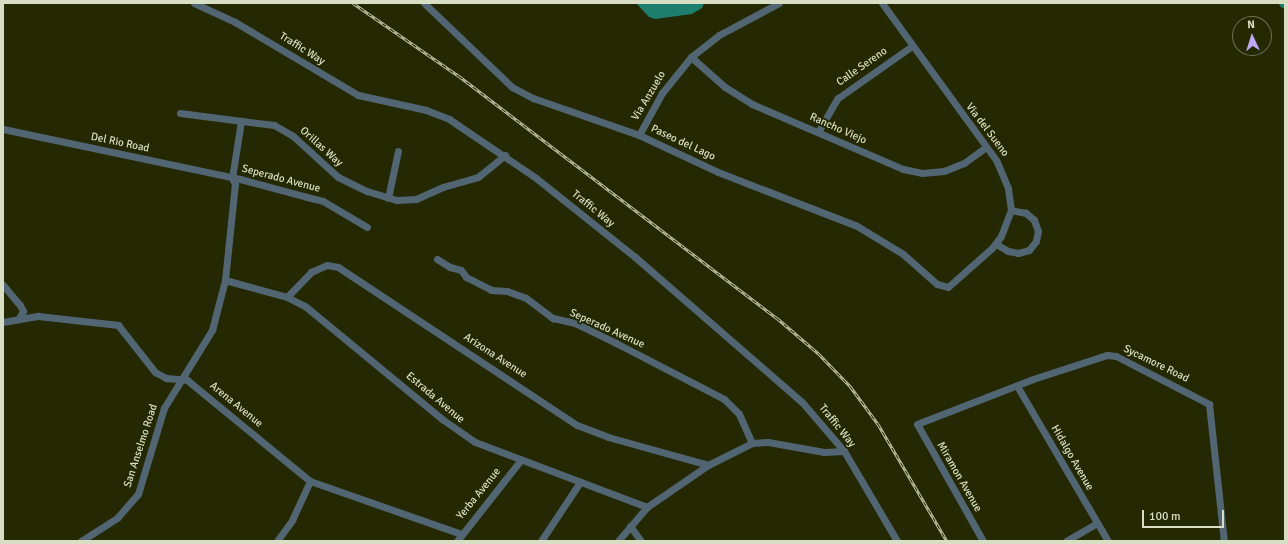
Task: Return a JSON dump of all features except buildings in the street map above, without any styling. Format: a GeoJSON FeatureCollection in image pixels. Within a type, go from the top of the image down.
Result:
{"type":"FeatureCollection","features":[{"type":"Feature","properties":{"kind":"street","name":"Traffic Way"},"geometry":{"type":"LineString","coordinates":[[194,3],[236,22],[358,95],[438,114],[505,155],[635,257],[780,381],[816,416],[844,451],[897,541]]}},
{"type":"Feature","properties":{"kind":"street","name":"Paseo del Lago"},"geometry":{"type":"LineString","coordinates":[[424,3],[512,86],[547,104],[639,135],[718,172],[857,226],[903,254],[944,288],[953,285],[996,244]]}},
{"type":"Feature","properties":{"kind":"street","name":"Via Anzuelo"},"geometry":{"type":"LineString","coordinates":[[639,135],[662,93],[691,57],[719,35],[779,3]]}},
{"type":"Feature","properties":{"kind":"street","name":"Via del Sueno"},"geometry":{"type":"LineString","coordinates":[[882,3],[1002,170],[1011,210]]}},
{"type":"Feature","properties":{"kind":"street","name":"Calle Sereno"},"geometry":{"type":"LineString","coordinates":[[818,132],[838,98],[912,46]]}},
{"type":"Feature","properties":{"kind":"street","name":"Rancho Viejo"},"geometry":{"type":"LineString","coordinates":[[691,57],[738,96],[903,169],[922,173],[957,167],[986,147]]}},
{"type":"Feature","properties":{"kind":"street","name":"Orillas Way"},"geometry":{"type":"LineString","coordinates":[[180,113],[241,121],[260,121],[280,127],[329,171],[354,186],[388,198],[416,199],[443,187],[469,181],[498,164],[505,155]]}},
{"type":"Feature","properties":{"kind":"street","name":"San Anselmo Road"},"geometry":{"type":"LineString","coordinates":[[81,541],[117,518],[138,494],[159,420],[180,378],[197,358],[212,330],[225,280],[235,184],[232,178],[241,121]]}},
{"type":"Feature","properties":{"kind":"street","name":"Del Rio Road"},"geometry":{"type":"LineString","coordinates":[[3,129],[232,178]]}},
{"type":"Feature","properties":{"kind":"street"},"geometry":{"type":"LineString","coordinates":[[388,198],[398,151]]}},
{"type":"Feature","properties":{"kind":"street","name":"Seperado Avenue"},"geometry":{"type":"LineString","coordinates":[[232,178],[323,201],[367,227]]}},
{"type":"Feature","properties":{"kind":"street"},"geometry":{"type":"LineString","coordinates":[[1011,210],[1026,213],[1034,220],[1038,230],[1036,241],[1029,250],[1018,253],[1008,252],[996,244],[1011,210]]}},
{"type":"Feature","properties":{"kind":"street","name":"Seperado Avenue"},"geometry":{"type":"LineString","coordinates":[[437,259],[450,267],[461,270],[466,277],[491,290],[507,291],[526,298],[553,318],[582,327],[724,399],[738,414],[752,443]]}},
{"type":"Feature","properties":{"kind":"street","name":"Arizona Avenue"},"geometry":{"type":"LineString","coordinates":[[287,297],[310,272],[327,265],[338,267],[577,425],[608,438],[708,465]]}},
{"type":"Feature","properties":{"kind":"street","name":"Estrada Avenue"},"geometry":{"type":"LineString","coordinates":[[225,280],[287,297],[320,317],[464,436],[520,461],[647,507]]}},
{"type":"Feature","properties":{"kind":"street"},"geometry":{"type":"LineString","coordinates":[[3,285],[20,305],[23,311],[19,318]]}},
{"type":"Feature","properties":{"kind":"street","name":"Arena Avenue"},"geometry":{"type":"LineString","coordinates":[[3,322],[19,318],[44,316],[118,325],[154,372],[166,378],[180,378],[222,407],[310,481],[461,534]]}},
{"type":"Feature","properties":{"kind":"street","name":"Sycamore Road"},"geometry":{"type":"LineString","coordinates":[[917,424],[1017,386],[1107,355],[1116,356],[1204,399],[1209,404],[1224,541]]}},
{"type":"Feature","properties":{"kind":"street","name":"Hidalgo Avenue"},"geometry":{"type":"LineString","coordinates":[[1017,386],[1108,541]]}},
{"type":"Feature","properties":{"kind":"street","name":"Miramon Avenue"},"geometry":{"type":"LineString","coordinates":[[917,424],[983,541]]}},
{"type":"Feature","properties":{"kind":"street"},"geometry":{"type":"LineString","coordinates":[[618,541],[647,507],[708,465],[752,443],[768,442],[824,452],[844,451]]}},
{"type":"Feature","properties":{"kind":"street","name":"Yerba Avenue"},"geometry":{"type":"LineString","coordinates":[[457,541],[520,461]]}},
{"type":"Feature","properties":{"kind":"street"},"geometry":{"type":"LineString","coordinates":[[277,541],[292,520],[310,481]]}},
{"type":"Feature","properties":{"kind":"street"},"geometry":{"type":"LineString","coordinates":[[541,541],[580,482]]}},
{"type":"Feature","properties":{"kind":"street"},"geometry":{"type":"LineString","coordinates":[[1066,541],[1097,523]]}},
{"type":"Feature","properties":{"kind":"street"},"geometry":{"type":"LineString","coordinates":[[630,526],[641,541]]}},
{"type":"Feature","properties":{"kind":"water"},"geometry":{"type":"Polygon","coordinates":[[[636,3],[704,3],[702,8],[692,14],[655,19],[649,17],[636,3]]]}},
{"type":"Feature","properties":{"kind":"railway"},"geometry":{"type":"LineString","coordinates":[[353,3],[459,76],[777,318],[818,353],[850,386],[878,424],[947,541]]}}]}
